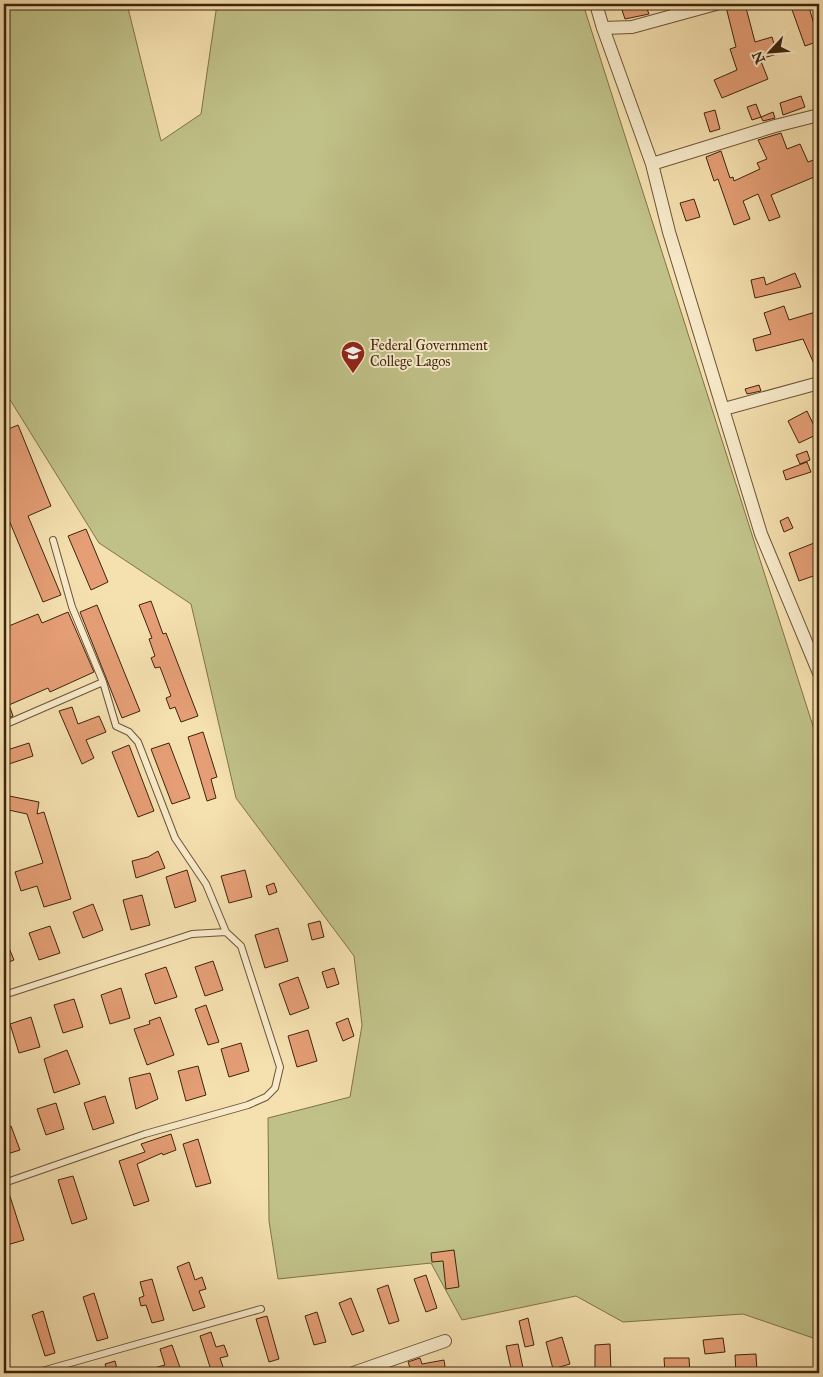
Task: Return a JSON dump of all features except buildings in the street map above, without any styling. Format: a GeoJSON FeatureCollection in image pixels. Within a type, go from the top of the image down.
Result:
{"type":"FeatureCollection","features":[{"type":"Feature","properties":{"kind":"street"},"geometry":{"type":"LineString","coordinates":[[596,4],[652,164],[669,232],[761,534],[819,673]]}},
{"type":"Feature","properties":{"kind":"street"},"geometry":{"type":"LineString","coordinates":[[603,28],[632,27],[716,4]]}},
{"type":"Feature","properties":{"kind":"street"},"geometry":{"type":"LineString","coordinates":[[652,164],[775,126],[819,115]]}},
{"type":"Feature","properties":{"kind":"street"},"geometry":{"type":"LineString","coordinates":[[724,409],[819,383]]}},
{"type":"Feature","properties":{"kind":"street"},"geometry":{"type":"LineString","coordinates":[[353,1373],[445,1341]]}},
{"type":"Feature","properties":{"kind":"lane"},"geometry":{"type":"LineString","coordinates":[[4,1183],[145,1134],[248,1105],[266,1097],[275,1088],[280,1067],[241,946],[226,932],[206,884],[175,838],[138,742],[129,732],[116,726],[103,682],[72,607],[53,540]]}},
{"type":"Feature","properties":{"kind":"lane"},"geometry":{"type":"LineString","coordinates":[[4,725],[103,682]]}},
{"type":"Feature","properties":{"kind":"lane"},"geometry":{"type":"LineString","coordinates":[[4,995],[192,934],[226,932]]}},
{"type":"Feature","properties":{"kind":"lane"},"geometry":{"type":"LineString","coordinates":[[35,1373],[261,1310]]}},
{"type":"Feature","properties":{"kind":"lane"},"geometry":{"type":"LineString","coordinates":[[4,1361],[8,1373]]}},
{"type":"Feature","properties":{"kind":"green space","name":"Federal Government College Lagos"},"geometry":{"type":"Polygon","coordinates":[[[4,4],[127,4],[161,141],[201,114],[217,4],[583,4],[819,745],[819,1340],[743,1314],[623,1322],[576,1296],[462,1320],[431,1263],[278,1279],[269,1221],[268,1118],[350,1097],[362,1025],[354,956],[236,798],[191,604],[99,543],[4,390],[4,4]]]}},
{"type":"Feature","properties":{"kind":"place","name":"Federal Government College Lagos"},"geometry":{"type":"Point","coordinates":[353,374]}}]}
